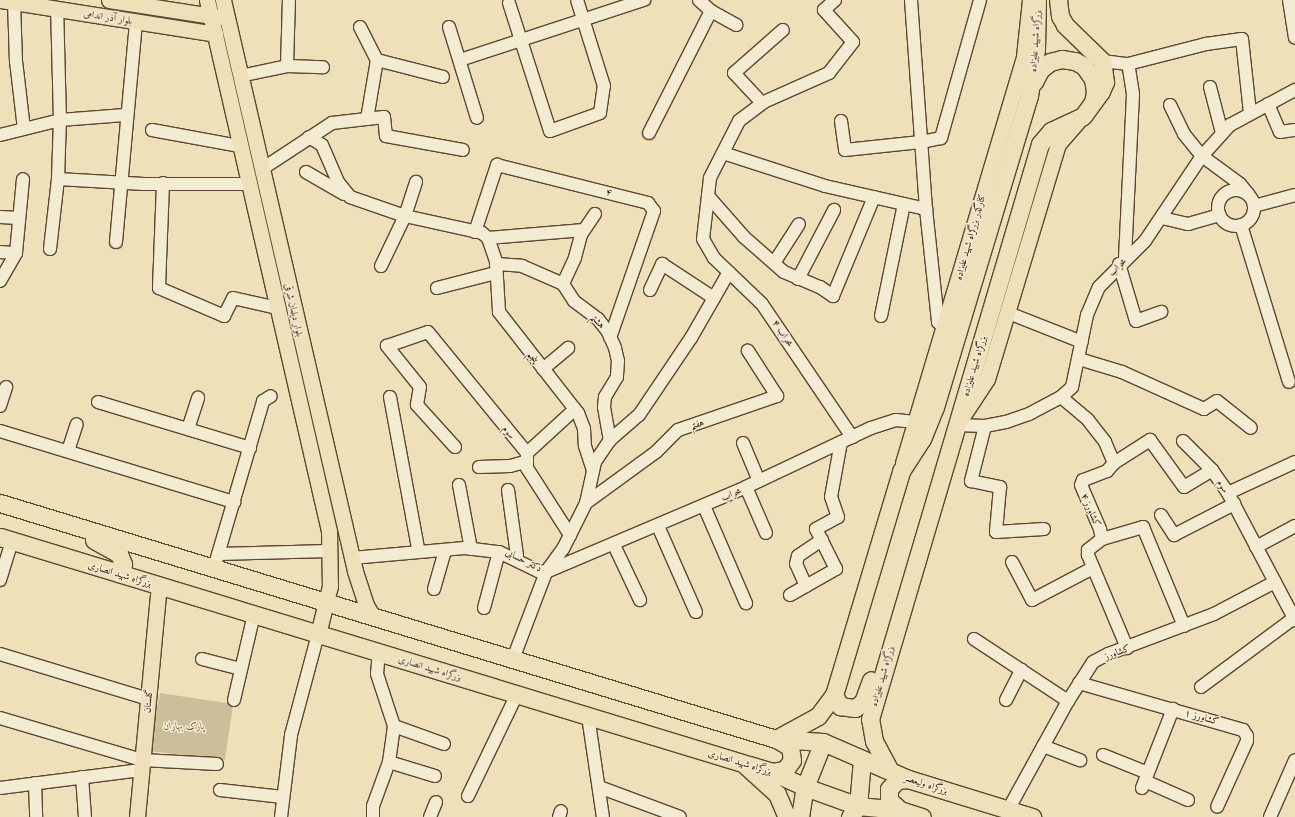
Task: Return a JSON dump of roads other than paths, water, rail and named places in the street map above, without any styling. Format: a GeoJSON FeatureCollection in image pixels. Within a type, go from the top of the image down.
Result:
{"type":"FeatureCollection","features":[{"type":"Feature","properties":{"kind":"highway","name":"بزرگراه شهید علیزاده"},"geometry":{"type":"LineString","coordinates":[[776,739],[818,716],[834,695],[901,471],[917,448],[933,413],[1030,96],[1036,49],[1037,0]]}},
{"type":"Feature","properties":{"kind":"highway"},"geometry":{"type":"LineString","coordinates":[[1058,0],[1060,16],[1065,25],[1102,61],[1105,82],[1088,110]]}},
{"type":"Feature","properties":{"kind":"highway"},"geometry":{"type":"LineString","coordinates":[[1030,96],[1034,79],[1042,68],[1055,60],[1068,59],[1084,66],[1092,76],[1095,92],[1088,110]]}},
{"type":"Feature","properties":{"kind":"highway","name":"بزرگراه شهید علیزاده"},"geometry":{"type":"LineString","coordinates":[[890,771],[874,741],[870,719],[1040,144],[1051,131],[1077,120],[1088,110]]}},
{"type":"Feature","properties":{"kind":"highway","name":"بزرگراه شهید انصاری"},"geometry":{"type":"LineString","coordinates":[[0,503],[46,517],[216,561],[322,618],[379,652],[772,772],[854,811]]}},
{"type":"Feature","properties":{"kind":"highway"},"geometry":{"type":"LineString","coordinates":[[46,517],[115,551],[122,561],[119,573]]}},
{"type":"Feature","properties":{"kind":"highway","name":"بزرگراه شهید انصاری"},"geometry":{"type":"LineString","coordinates":[[6,539],[254,614],[322,618],[373,616],[776,739],[823,742]]}},
{"type":"Feature","properties":{"kind":"highway"},"geometry":{"type":"LineString","coordinates":[[834,695],[838,704],[844,708],[859,706],[882,649],[894,636]]}},
{"type":"Feature","properties":{"kind":"highway"},"geometry":{"type":"LineString","coordinates":[[772,772],[785,770],[792,760],[790,748],[776,739]]}},
{"type":"Feature","properties":{"kind":"highway"},"geometry":{"type":"LineString","coordinates":[[800,817],[805,787],[823,742]]}},
{"type":"Feature","properties":{"kind":"highway","name":"بزرگراه ولیعصر"},"geometry":{"type":"LineString","coordinates":[[823,742],[908,779],[1032,817]]}},
{"type":"Feature","properties":{"kind":"highway"},"geometry":{"type":"LineString","coordinates":[[862,759],[854,811],[900,810],[922,817]]}},
{"type":"Feature","properties":{"kind":"highway"},"geometry":{"type":"LineString","coordinates":[[741,762],[777,794],[788,817]]}},
{"type":"Feature","properties":{"kind":"highway"},"geometry":{"type":"LineString","coordinates":[[900,810],[889,800],[889,790],[895,781],[908,779]]}},
{"type":"Feature","properties":{"kind":"main road","name":"بلوار دیلمان شرقی"},"geometry":{"type":"LineString","coordinates":[[207,0],[247,184],[329,531],[330,586],[322,618]]}},
{"type":"Feature","properties":{"kind":"main road","name":"بلوار دیلمان شرقی"},"geometry":{"type":"LineString","coordinates":[[223,0],[351,556],[359,587],[373,616]]}},
{"type":"Feature","properties":{"kind":"main road","name":"کنارگذر بزرگراه شهید علیزاده"},"geometry":{"type":"LineString","coordinates":[[901,471],[1024,56],[1030,0]]}},
{"type":"Feature","properties":{"kind":"main road","name":"بلوار آذر اندامی"},"geometry":{"type":"LineString","coordinates":[[8,1],[215,34]]}},
{"type":"Feature","properties":{"kind":"main road","name":"بلوار آذر اندامی"},"geometry":{"type":"LineString","coordinates":[[117,1],[210,15]]}},
{"type":"Feature","properties":{"kind":"main road"},"geometry":{"type":"LineString","coordinates":[[175,27],[180,22],[177,10]]}},
{"type":"Feature","properties":{"kind":"main road"},"geometry":{"type":"LineString","coordinates":[[210,15],[220,18],[230,33]]}},
{"type":"Feature","properties":{"kind":"main road"},"geometry":{"type":"LineString","coordinates":[[247,184],[262,169]]}},
{"type":"Feature","properties":{"kind":"main road"},"geometry":{"type":"LineString","coordinates":[[329,531],[341,602],[348,606],[355,603],[359,587]]}},
{"type":"Feature","properties":{"kind":"main road","name":"گلستان"},"geometry":{"type":"LineString","coordinates":[[137,817],[159,585]]}},
{"type":"Feature","properties":{"kind":"street"},"geometry":{"type":"LineString","coordinates":[[287,66],[289,0]]}},
{"type":"Feature","properties":{"kind":"street"},"geometry":{"type":"LineString","coordinates":[[509,3],[520,41],[550,130],[600,113],[604,86],[577,0]]}},
{"type":"Feature","properties":{"kind":"street"},"geometry":{"type":"LineString","coordinates":[[460,60],[644,0]]}},
{"type":"Feature","properties":{"kind":"street"},"geometry":{"type":"LineString","coordinates":[[699,0],[711,11],[736,25]]}},
{"type":"Feature","properties":{"kind":"street"},"geometry":{"type":"LineString","coordinates":[[835,0],[824,10],[853,42],[829,73],[762,103],[739,121],[710,178],[708,196],[744,236],[774,263],[798,279],[820,287],[833,296],[874,197]]}},
{"type":"Feature","properties":{"kind":"street"},"geometry":{"type":"LineString","coordinates":[[911,0],[926,209],[938,322],[944,326]]}},
{"type":"Feature","properties":{"kind":"street"},"geometry":{"type":"LineString","coordinates":[[841,121],[845,150],[921,142],[941,138],[980,0]]}},
{"type":"Feature","properties":{"kind":"street"},"geometry":{"type":"LineString","coordinates":[[1289,0],[1295,38]]}},
{"type":"Feature","properties":{"kind":"street"},"geometry":{"type":"LineString","coordinates":[[8,1],[24,129]]}},
{"type":"Feature","properties":{"kind":"street"},"geometry":{"type":"LineString","coordinates":[[50,249],[58,179],[60,120],[57,8]]}},
{"type":"Feature","properties":{"kind":"street"},"geometry":{"type":"LineString","coordinates":[[649,133],[711,11]]}},
{"type":"Feature","properties":{"kind":"street"},"geometry":{"type":"LineString","coordinates":[[116,242],[119,181],[136,21]]}},
{"type":"Feature","properties":{"kind":"street"},"geometry":{"type":"LineString","coordinates":[[360,27],[377,60],[367,119]]}},
{"type":"Feature","properties":{"kind":"street"},"geometry":{"type":"LineString","coordinates":[[449,27],[477,118]]}},
{"type":"Feature","properties":{"kind":"street"},"geometry":{"type":"LineString","coordinates":[[762,103],[734,73],[783,30]]}},
{"type":"Feature","properties":{"kind":"street"},"geometry":{"type":"LineString","coordinates":[[1102,61],[1128,64],[1206,44],[1242,39],[1250,113]]}},
{"type":"Feature","properties":{"kind":"street"},"geometry":{"type":"LineString","coordinates":[[377,60],[443,77]]}},
{"type":"Feature","properties":{"kind":"street"},"geometry":{"type":"LineString","coordinates":[[1128,64],[1133,94],[1122,261],[1136,321],[1161,312]]}},
{"type":"Feature","properties":{"kind":"street"},"geometry":{"type":"LineString","coordinates":[[240,76],[287,66],[323,67]]}},
{"type":"Feature","properties":{"kind":"street"},"geometry":{"type":"LineString","coordinates":[[1210,87],[1222,133]]}},
{"type":"Feature","properties":{"kind":"street","name":"محراب"},"geometry":{"type":"LineString","coordinates":[[956,425],[984,426],[1029,414],[1061,397],[1072,387],[1087,315],[1099,287],[1122,261],[1145,241],[1162,218],[1202,156],[1230,124],[1295,90]]}},
{"type":"Feature","properties":{"kind":"street"},"geometry":{"type":"LineString","coordinates":[[1268,104],[1280,132],[1295,130]]}},
{"type":"Feature","properties":{"kind":"street"},"geometry":{"type":"LineString","coordinates":[[1170,105],[1184,134],[1202,156],[1240,184],[1249,195],[1254,206],[1249,220],[1241,225],[1229,224],[1220,215],[1218,205],[1226,193],[1238,190],[1249,195]]}},
{"type":"Feature","properties":{"kind":"street"},"geometry":{"type":"LineString","coordinates":[[0,135],[60,120],[125,116]]}},
{"type":"Feature","properties":{"kind":"street"},"geometry":{"type":"LineString","coordinates":[[262,169],[332,123],[384,117],[386,136],[463,150]]}},
{"type":"Feature","properties":{"kind":"street"},"geometry":{"type":"LineString","coordinates":[[152,130],[239,146]]}},
{"type":"Feature","properties":{"kind":"street"},"geometry":{"type":"LineString","coordinates":[[309,138],[322,144],[338,182],[350,197]]}},
{"type":"Feature","properties":{"kind":"street"},"geometry":{"type":"LineString","coordinates":[[723,152],[825,186],[926,209]]}},
{"type":"Feature","properties":{"kind":"street","name":"۴"},"geometry":{"type":"LineString","coordinates":[[475,232],[497,165],[648,202],[654,211],[610,338]]}},
{"type":"Feature","properties":{"kind":"street"},"geometry":{"type":"LineString","coordinates":[[306,172],[350,197],[405,216],[475,232],[488,238],[584,230]]}},
{"type":"Feature","properties":{"kind":"street"},"geometry":{"type":"LineString","coordinates":[[0,281],[16,253],[23,179]]}},
{"type":"Feature","properties":{"kind":"street"},"geometry":{"type":"LineString","coordinates":[[58,179],[163,183],[247,184]]}},
{"type":"Feature","properties":{"kind":"street"},"geometry":{"type":"LineString","coordinates":[[381,266],[405,216],[416,182]]}},
{"type":"Feature","properties":{"kind":"street"},"geometry":{"type":"LineString","coordinates":[[163,183],[159,288],[224,316],[232,298],[277,308]]}},
{"type":"Feature","properties":{"kind":"street"},"geometry":{"type":"LineString","coordinates":[[1254,206],[1295,195]]}},
{"type":"Feature","properties":{"kind":"street","name":"محراب ۴"},"geometry":{"type":"LineString","coordinates":[[708,196],[703,239],[714,258],[762,304],[847,439]]}},
{"type":"Feature","properties":{"kind":"street"},"geometry":{"type":"LineString","coordinates":[[881,316],[904,204]]}},
{"type":"Feature","properties":{"kind":"street"},"geometry":{"type":"LineString","coordinates":[[798,279],[834,210]]}},
{"type":"Feature","properties":{"kind":"street"},"geometry":{"type":"LineString","coordinates":[[437,288],[496,269],[522,266],[564,284],[584,230],[595,214]]}},
{"type":"Feature","properties":{"kind":"street"},"geometry":{"type":"LineString","coordinates":[[1162,218],[1188,224],[1220,215]]}},
{"type":"Feature","properties":{"kind":"street"},"geometry":{"type":"LineString","coordinates":[[0,217],[19,218]]}},
{"type":"Feature","properties":{"kind":"street"},"geometry":{"type":"LineString","coordinates":[[774,263],[799,224]]}},
{"type":"Feature","properties":{"kind":"street"},"geometry":{"type":"LineString","coordinates":[[1241,225],[1289,382]]}},
{"type":"Feature","properties":{"kind":"street","name":"پنجم"},"geometry":{"type":"LineString","coordinates":[[488,238],[496,269],[499,312],[575,409],[584,429],[585,446],[593,471]]}},
{"type":"Feature","properties":{"kind":"street"},"geometry":{"type":"LineString","coordinates":[[0,252],[16,253]]}},
{"type":"Feature","properties":{"kind":"street"},"geometry":{"type":"LineString","coordinates":[[650,290],[662,264],[714,298]]}},
{"type":"Feature","properties":{"kind":"street"},"geometry":{"type":"LineString","coordinates":[[513,659],[546,572],[570,535],[586,503],[595,462],[610,440],[639,415],[691,338],[728,272]]}},
{"type":"Feature","properties":{"kind":"street","name":"هشتم"},"geometry":{"type":"LineString","coordinates":[[564,284],[574,301],[598,319],[610,338],[618,362],[617,377],[605,397],[604,407],[610,440]]}},
{"type":"Feature","properties":{"kind":"street"},"geometry":{"type":"LineString","coordinates":[[1011,314],[1082,342]]}},
{"type":"Feature","properties":{"kind":"street","name":"سوم"},"geometry":{"type":"LineString","coordinates":[[455,447],[417,405],[420,387],[387,346],[428,332],[526,457],[570,535]]}},
{"type":"Feature","properties":{"kind":"street"},"geometry":{"type":"LineString","coordinates":[[543,369],[568,348]]}},
{"type":"Feature","properties":{"kind":"street","name":"هفتم"},"geometry":{"type":"LineString","coordinates":[[586,503],[656,452],[678,430],[777,396],[748,351]]}},
{"type":"Feature","properties":{"kind":"street"},"geometry":{"type":"LineString","coordinates":[[1079,358],[1122,372],[1204,409],[1217,401],[1251,428]]}},
{"type":"Feature","properties":{"kind":"street"},"geometry":{"type":"LineString","coordinates":[[0,406],[6,387]]}},
{"type":"Feature","properties":{"kind":"street"},"geometry":{"type":"LineString","coordinates":[[271,396],[263,401],[216,561],[329,551]]}},
{"type":"Feature","properties":{"kind":"street"},"geometry":{"type":"LineString","coordinates":[[390,397],[418,548]]}},
{"type":"Feature","properties":{"kind":"street"},"geometry":{"type":"LineString","coordinates":[[1061,397],[1088,420],[1105,442],[1114,463]]}},
{"type":"Feature","properties":{"kind":"street"},"geometry":{"type":"LineString","coordinates":[[188,429],[198,398]]}},
{"type":"Feature","properties":{"kind":"street"},"geometry":{"type":"LineString","coordinates":[[98,402],[250,448]]}},
{"type":"Feature","properties":{"kind":"street"},"geometry":{"type":"LineString","coordinates":[[479,468],[510,466],[526,457],[575,409]]}},
{"type":"Feature","properties":{"kind":"street","name":"محراب"},"geometry":{"type":"LineString","coordinates":[[546,572],[614,545],[704,506],[847,439],[896,420],[915,422]]}},
{"type":"Feature","properties":{"kind":"street"},"geometry":{"type":"LineString","coordinates":[[68,452],[77,424]]}},
{"type":"Feature","properties":{"kind":"street"},"geometry":{"type":"LineString","coordinates":[[984,426],[971,481],[1000,487],[996,532],[1044,529]]}},
{"type":"Feature","properties":{"kind":"street"},"geometry":{"type":"LineString","coordinates":[[0,431],[234,502]]}},
{"type":"Feature","properties":{"kind":"street"},"geometry":{"type":"LineString","coordinates":[[806,586],[796,564],[798,556],[838,517],[831,497],[847,439]]}},
{"type":"Feature","properties":{"kind":"street","name":"سوم"},"geometry":{"type":"LineString","coordinates":[[1114,463],[1150,440],[1184,486],[1212,470],[1231,499],[1274,582],[1290,598],[1294,619]]}},
{"type":"Feature","properties":{"kind":"street"},"geometry":{"type":"LineString","coordinates":[[1183,441],[1212,470]]}},
{"type":"Feature","properties":{"kind":"street"},"geometry":{"type":"LineString","coordinates":[[743,443],[759,481]]}},
{"type":"Feature","properties":{"kind":"street"},"geometry":{"type":"LineString","coordinates":[[1161,515],[1174,535],[1231,499],[1295,462]]}},
{"type":"Feature","properties":{"kind":"street","name":"کشاورز ۴"},"geometry":{"type":"LineString","coordinates":[[1114,463],[1107,471],[1083,480],[1081,485],[1100,529],[1102,539],[1088,550],[1093,568],[1127,648]]}},
{"type":"Feature","properties":{"kind":"street"},"geometry":{"type":"LineString","coordinates":[[459,484],[470,547]]}},
{"type":"Feature","properties":{"kind":"street"},"geometry":{"type":"LineString","coordinates":[[746,487],[766,534]]}},
{"type":"Feature","properties":{"kind":"street"},"geometry":{"type":"LineString","coordinates":[[508,490],[517,556]]}},
{"type":"Feature","properties":{"kind":"street"},"geometry":{"type":"LineString","coordinates":[[704,506],[746,603]]}},
{"type":"Feature","properties":{"kind":"street"},"geometry":{"type":"LineString","coordinates":[[658,526],[696,612]]}},
{"type":"Feature","properties":{"kind":"street"},"geometry":{"type":"LineString","coordinates":[[1256,547],[1295,526]]}},
{"type":"Feature","properties":{"kind":"street"},"geometry":{"type":"LineString","coordinates":[[1102,539],[1143,527],[1184,626]]}},
{"type":"Feature","properties":{"kind":"street"},"geometry":{"type":"LineString","coordinates":[[790,595],[836,569],[819,535]]}},
{"type":"Feature","properties":{"kind":"street"},"geometry":{"type":"LineString","coordinates":[[0,580],[6,539]]}},
{"type":"Feature","properties":{"kind":"street"},"geometry":{"type":"LineString","coordinates":[[614,545],[640,600]]}},
{"type":"Feature","properties":{"kind":"street","name":"دکتر حسابی"},"geometry":{"type":"LineString","coordinates":[[351,556],[445,551],[470,547],[499,552],[538,571],[546,572]]}},
{"type":"Feature","properties":{"kind":"street","name":"دکتر حسابی"},"geometry":{"type":"LineString","coordinates":[[351,556],[418,548],[501,548],[546,572]]}},
{"type":"Feature","properties":{"kind":"street"},"geometry":{"type":"LineString","coordinates":[[434,589],[445,551]]}},
{"type":"Feature","properties":{"kind":"street"},"geometry":{"type":"LineString","coordinates":[[484,608],[499,552]]}},
{"type":"Feature","properties":{"kind":"street"},"geometry":{"type":"LineString","coordinates":[[1012,562],[1032,600],[1093,568]]}},
{"type":"Feature","properties":{"kind":"street","name":"کشاورز"},"geometry":{"type":"LineString","coordinates":[[1008,810],[1068,701],[1093,662],[1108,654],[1214,614],[1274,582]]}},
{"type":"Feature","properties":{"kind":"street"},"geometry":{"type":"LineString","coordinates":[[234,700],[254,614]]}},
{"type":"Feature","properties":{"kind":"street"},"geometry":{"type":"LineString","coordinates":[[281,817],[291,735],[322,618]]}},
{"type":"Feature","properties":{"kind":"street"},"geometry":{"type":"LineString","coordinates":[[1201,687],[1294,619]]}},
{"type":"Feature","properties":{"kind":"street"},"geometry":{"type":"LineString","coordinates":[[974,639],[1068,701]]}},
{"type":"Feature","properties":{"kind":"street"},"geometry":{"type":"LineString","coordinates":[[373,817],[373,806],[389,762],[394,726],[377,674],[379,652]]}},
{"type":"Feature","properties":{"kind":"street"},"geometry":{"type":"LineString","coordinates":[[0,654],[148,699]]}},
{"type":"Feature","properties":{"kind":"street"},"geometry":{"type":"LineString","coordinates":[[202,659],[241,669]]}},
{"type":"Feature","properties":{"kind":"street"},"geometry":{"type":"LineString","coordinates":[[1006,700],[1021,670]]}},
{"type":"Feature","properties":{"kind":"street","name":"کشاورز ۱"},"geometry":{"type":"LineString","coordinates":[[1079,683],[1238,727],[1247,736],[1217,807]]}},
{"type":"Feature","properties":{"kind":"street"},"geometry":{"type":"LineString","coordinates":[[468,796],[517,694]]}},
{"type":"Feature","properties":{"kind":"street"},"geometry":{"type":"LineString","coordinates":[[1145,781],[1174,709]]}},
{"type":"Feature","properties":{"kind":"street"},"geometry":{"type":"LineString","coordinates":[[588,716],[603,817]]}},
{"type":"Feature","properties":{"kind":"street"},"geometry":{"type":"LineString","coordinates":[[0,718],[142,765]]}},
{"type":"Feature","properties":{"kind":"street"},"geometry":{"type":"LineString","coordinates":[[394,726],[444,744]]}},
{"type":"Feature","properties":{"kind":"street"},"geometry":{"type":"LineString","coordinates":[[1043,746],[1080,760]]}},
{"type":"Feature","properties":{"kind":"street"},"geometry":{"type":"LineString","coordinates":[[1103,755],[1145,781],[1188,800]]}},
{"type":"Feature","properties":{"kind":"street"},"geometry":{"type":"LineString","coordinates":[[1270,817],[1295,760]]}},
{"type":"Feature","properties":{"kind":"street"},"geometry":{"type":"LineString","coordinates":[[389,762],[435,776]]}},
{"type":"Feature","properties":{"kind":"street"},"geometry":{"type":"LineString","coordinates":[[0,788],[82,777],[142,765],[217,764]]}},
{"type":"Feature","properties":{"kind":"street"},"geometry":{"type":"LineString","coordinates":[[82,777],[85,817]]}},
{"type":"Feature","properties":{"kind":"street"},"geometry":{"type":"LineString","coordinates":[[35,784],[36,817]]}},
{"type":"Feature","properties":{"kind":"street"},"geometry":{"type":"LineString","coordinates":[[599,787],[680,817]]}},
{"type":"Feature","properties":{"kind":"street"},"geometry":{"type":"LineString","coordinates":[[220,790],[283,797]]}},
{"type":"Feature","properties":{"kind":"street"},"geometry":{"type":"LineString","coordinates":[[430,817],[436,802]]}},
{"type":"Feature","properties":{"kind":"park label","name":"پارک بهاران"},"geometry":{"type":"Point","coordinates":[184,726]}}]}
